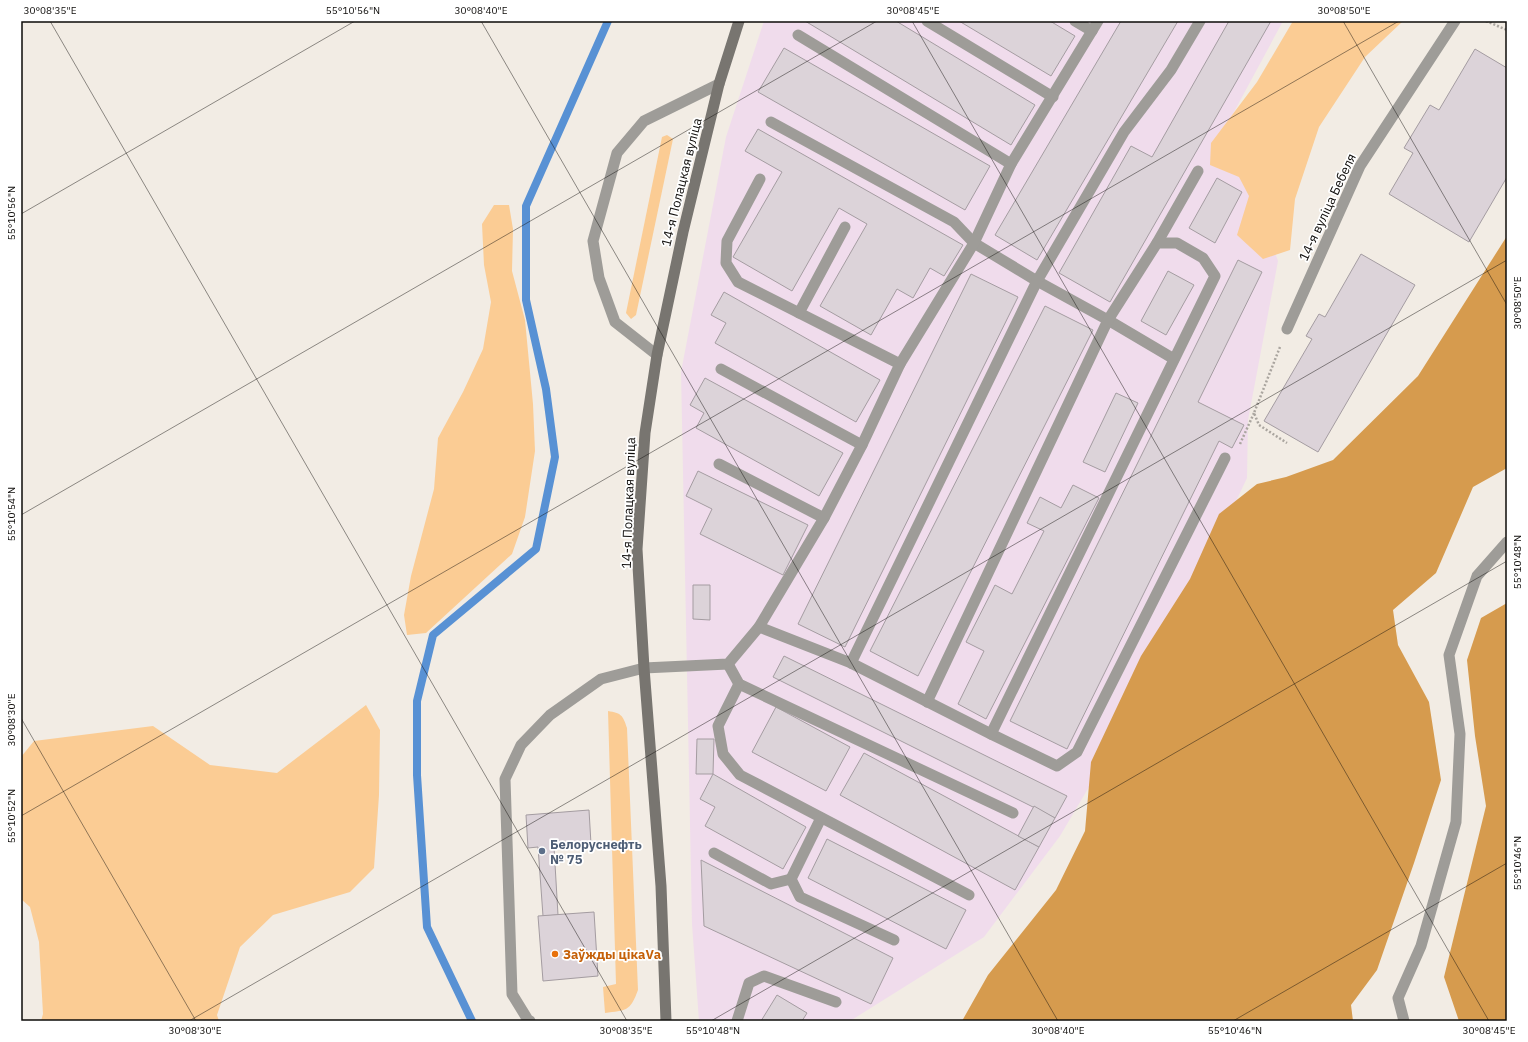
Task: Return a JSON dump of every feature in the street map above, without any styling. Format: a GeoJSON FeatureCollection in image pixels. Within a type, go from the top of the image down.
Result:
{"type":"FeatureCollection","features":[{"type":"Feature","properties":{"kind":"main road","name":"14-я Полацкая вуліца"},"geometry":{"type":"LineString","coordinates":[[666,1021],[661,886],[644,668],[638,549],[645,433],[657,355],[683,232],[720,84],[739,21]]}},
{"type":"Feature","properties":{"kind":"street"},"geometry":{"type":"LineString","coordinates":[[927,21],[1053,97]]}},
{"type":"Feature","properties":{"kind":"street"},"geometry":{"type":"LineString","coordinates":[[1075,21],[1092,31]]}},
{"type":"Feature","properties":{"kind":"street"},"geometry":{"type":"LineString","coordinates":[[530,1021],[512,994],[505,779],[521,745],[550,715],[601,679],[644,668],[728,664],[759,627],[824,518],[862,445],[900,364],[974,243],[1011,164],[1098,21]]}},
{"type":"Feature","properties":{"kind":"street"},"geometry":{"type":"LineString","coordinates":[[851,663],[1037,281],[1124,132],[1172,70],[1200,21]]}},
{"type":"Feature","properties":{"kind":"street","name":"14-я вуліца Бебеля"},"geometry":{"type":"LineString","coordinates":[[1287,329],[1360,166],[1455,21]]}},
{"type":"Feature","properties":{"kind":"street"},"geometry":{"type":"LineString","coordinates":[[798,35],[1011,164]]}},
{"type":"Feature","properties":{"kind":"street"},"geometry":{"type":"LineString","coordinates":[[657,355],[615,322],[599,278],[593,241],[617,154],[644,121],[720,84]]}},
{"type":"Feature","properties":{"kind":"street"},"geometry":{"type":"LineString","coordinates":[[771,122],[954,222],[974,243],[1037,281],[1108,320],[1174,359]]}},
{"type":"Feature","properties":{"kind":"street"},"geometry":{"type":"LineString","coordinates":[[927,702],[1108,320],[1157,243],[1198,171]]}},
{"type":"Feature","properties":{"kind":"street"},"geometry":{"type":"LineString","coordinates":[[760,179],[727,241],[726,263],[738,282],[900,364]]}},
{"type":"Feature","properties":{"kind":"street"},"geometry":{"type":"LineString","coordinates":[[798,313],[845,227]]}},
{"type":"Feature","properties":{"kind":"street"},"geometry":{"type":"LineString","coordinates":[[991,734],[1215,276],[1203,258],[1177,243],[1157,243]]}},
{"type":"Feature","properties":{"kind":"street"},"geometry":{"type":"LineString","coordinates":[[721,369],[862,445]]}},
{"type":"Feature","properties":{"kind":"street"},"geometry":{"type":"LineString","coordinates":[[759,627],[851,663],[1057,766],[1076,752],[1226,458]]}},
{"type":"Feature","properties":{"kind":"street"},"geometry":{"type":"LineString","coordinates":[[719,464],[824,518]]}},
{"type":"Feature","properties":{"kind":"street"},"geometry":{"type":"LineString","coordinates":[[1404,1021],[1398,998],[1421,946],[1456,822],[1460,734],[1449,655],[1477,576],[1507,542]]}},
{"type":"Feature","properties":{"kind":"street"},"geometry":{"type":"LineString","coordinates":[[728,664],[739,684],[1013,813]]}},
{"type":"Feature","properties":{"kind":"street"},"geometry":{"type":"LineString","coordinates":[[739,684],[718,726],[723,754],[740,775],[969,895]]}},
{"type":"Feature","properties":{"kind":"street"},"geometry":{"type":"LineString","coordinates":[[714,853],[771,884],[791,879],[821,818]]}},
{"type":"Feature","properties":{"kind":"street"},"geometry":{"type":"LineString","coordinates":[[791,879],[800,897],[894,940]]}},
{"type":"Feature","properties":{"kind":"street"},"geometry":{"type":"LineString","coordinates":[[738,1021],[749,983],[764,976],[836,1002]]}},
{"type":"Feature","properties":{"kind":"path"},"geometry":{"type":"LineString","coordinates":[[1486,21],[1507,30]]}},
{"type":"Feature","properties":{"kind":"path"},"geometry":{"type":"LineString","coordinates":[[1237,450],[1254,413],[1287,329]]}},
{"type":"Feature","properties":{"kind":"path"},"geometry":{"type":"LineString","coordinates":[[1254,413],[1259,425],[1287,443]]}},
{"type":"Feature","properties":{"kind":"shaded area"},"geometry":{"type":"Polygon","coordinates":[[[764,21],[1283,21],[1228,123],[1278,261],[1248,420],[1247,478],[1210,556],[1109,753],[1060,836],[984,937],[850,1021],[699,1021],[692,924],[681,372],[726,137],[764,21]]]}},
{"type":"Feature","properties":{"kind":"shaded area"},"geometry":{"type":"Polygon","coordinates":[[[1293,21],[1403,21],[1365,57],[1319,127],[1295,199],[1290,250],[1263,259],[1237,235],[1249,196],[1239,177],[1210,165],[1211,143],[1257,82],[1293,21]]]}},
{"type":"Feature","properties":{"kind":"shaded area"},"geometry":{"type":"Polygon","coordinates":[[[667,135],[673,139],[636,315],[631,319],[626,313],[662,137],[667,135]]]}},
{"type":"Feature","properties":{"kind":"shaded area"},"geometry":{"type":"Polygon","coordinates":[[[494,205],[509,205],[513,229],[512,271],[525,320],[533,404],[535,451],[525,517],[512,554],[426,633],[407,635],[404,615],[411,576],[434,489],[438,438],[463,392],[483,349],[491,302],[484,265],[482,224],[494,205]]]}},
{"type":"Feature","properties":{"kind":"shaded area"},"geometry":{"type":"Polygon","coordinates":[[[1507,236],[1507,468],[1473,487],[1436,573],[1393,610],[1398,645],[1429,702],[1441,780],[1377,970],[1351,1005],[1353,1021],[962,1021],[988,975],[1056,890],[1085,831],[1091,762],[1141,656],[1190,579],[1219,514],[1257,484],[1286,477],[1333,460],[1418,376],[1507,236]]]}},
{"type":"Feature","properties":{"kind":"shaded area"},"geometry":{"type":"Polygon","coordinates":[[[1507,603],[1507,1021],[1459,1021],[1444,977],[1486,806],[1475,736],[1467,660],[1481,618],[1507,603]]]}},
{"type":"Feature","properties":{"kind":"shaded area"},"geometry":{"type":"Polygon","coordinates":[[[366,705],[380,730],[379,795],[374,868],[350,892],[273,915],[240,947],[217,1015],[219,1021],[41,1021],[43,1014],[39,942],[30,907],[21,899],[21,757],[34,741],[153,726],[210,765],[277,773],[366,705]]]}},
{"type":"Feature","properties":{"kind":"shaded area"},"geometry":{"type":"Polygon","coordinates":[[[608,711],[621,715],[627,728],[638,990],[630,1006],[626,1009],[605,1013],[603,987],[616,984],[608,711]]]}},
{"type":"Feature","properties":{"kind":"building"},"geometry":{"type":"Polygon","coordinates":[[[805,21],[896,21],[1035,105],[1011,145],[805,21]]]}},
{"type":"Feature","properties":{"kind":"building"},"geometry":{"type":"Polygon","coordinates":[[[959,21],[1050,21],[1075,36],[1051,76],[959,21]]]}},
{"type":"Feature","properties":{"kind":"building"},"geometry":{"type":"Polygon","coordinates":[[[1121,21],[1178,21],[1037,260],[995,235],[1121,21]]]}},
{"type":"Feature","properties":{"kind":"building"},"geometry":{"type":"Polygon","coordinates":[[[1229,21],[1271,21],[1110,302],[1059,273],[1131,146],[1152,157],[1229,21]]]}},
{"type":"Feature","properties":{"kind":"building"},"geometry":{"type":"Polygon","coordinates":[[[784,48],[990,166],[965,210],[758,92],[784,48]]]}},
{"type":"Feature","properties":{"kind":"building"},"geometry":{"type":"Polygon","coordinates":[[[1475,49],[1507,68],[1507,177],[1469,242],[1389,194],[1413,153],[1404,148],[1430,105],[1439,110],[1475,49]]]}},
{"type":"Feature","properties":{"kind":"building"},"geometry":{"type":"Polygon","coordinates":[[[758,129],[963,245],[944,276],[930,268],[913,298],[897,289],[871,335],[820,306],[867,224],[839,208],[792,291],[733,257],[782,172],[745,151],[758,129]]]}},
{"type":"Feature","properties":{"kind":"building"},"geometry":{"type":"Polygon","coordinates":[[[1217,178],[1242,192],[1215,243],[1189,228],[1217,178]]]}},
{"type":"Feature","properties":{"kind":"building"},"geometry":{"type":"Polygon","coordinates":[[[1361,254],[1415,285],[1318,452],[1264,421],[1312,339],[1306,336],[1319,314],[1325,317],[1361,254]]]}},
{"type":"Feature","properties":{"kind":"building"},"geometry":{"type":"Polygon","coordinates":[[[1238,260],[1262,272],[1198,402],[1244,425],[1232,448],[1219,441],[1067,749],[1010,721],[1238,260]]]}},
{"type":"Feature","properties":{"kind":"building"},"geometry":{"type":"Polygon","coordinates":[[[1168,271],[1194,285],[1166,335],[1141,321],[1168,271]]]}},
{"type":"Feature","properties":{"kind":"building"},"geometry":{"type":"Polygon","coordinates":[[[971,274],[1018,297],[845,647],[798,624],[971,274]]]}},
{"type":"Feature","properties":{"kind":"building"},"geometry":{"type":"Polygon","coordinates":[[[724,292],[880,380],[856,422],[715,343],[726,323],[711,315],[724,292]]]}},
{"type":"Feature","properties":{"kind":"building"},"geometry":{"type":"Polygon","coordinates":[[[1045,306],[1093,330],[918,676],[870,651],[1045,306]]]}},
{"type":"Feature","properties":{"kind":"building"},"geometry":{"type":"Polygon","coordinates":[[[705,378],[843,453],[819,496],[696,428],[704,413],[690,405],[705,378]]]}},
{"type":"Feature","properties":{"kind":"building"},"geometry":{"type":"Polygon","coordinates":[[[1116,393],[1138,403],[1105,472],[1083,462],[1116,393]]]}},
{"type":"Feature","properties":{"kind":"building"},"geometry":{"type":"Polygon","coordinates":[[[698,471],[808,525],[783,575],[700,534],[712,509],[686,496],[698,471]]]}},
{"type":"Feature","properties":{"kind":"building"},"geometry":{"type":"Polygon","coordinates":[[[1073,485],[1099,498],[986,719],[958,704],[984,651],[966,642],[995,585],[1012,594],[1044,531],[1027,523],[1040,497],[1061,508],[1073,485]]]}},
{"type":"Feature","properties":{"kind":"building"},"geometry":{"type":"Polygon","coordinates":[[[693,585],[710,585],[710,620],[693,619],[693,585]]]}},
{"type":"Feature","properties":{"kind":"building"},"geometry":{"type":"Polygon","coordinates":[[[784,656],[1067,796],[1055,818],[773,677],[784,656]]]}},
{"type":"Feature","properties":{"kind":"building"},"geometry":{"type":"Polygon","coordinates":[[[776,707],[850,747],[826,791],[752,752],[776,707]]]}},
{"type":"Feature","properties":{"kind":"building"},"geometry":{"type":"Polygon","coordinates":[[[697,739],[714,739],[713,774],[696,774],[697,739]]]}},
{"type":"Feature","properties":{"kind":"building"},"geometry":{"type":"Polygon","coordinates":[[[864,753],[1039,847],[1015,890],[840,795],[864,753]]]}},
{"type":"Feature","properties":{"kind":"building"},"geometry":{"type":"Polygon","coordinates":[[[713,774],[806,827],[783,869],[705,826],[715,807],[700,799],[713,774]]]}},
{"type":"Feature","properties":{"kind":"building"},"geometry":{"type":"Polygon","coordinates":[[[1034,806],[1055,818],[1039,847],[1018,836],[1034,806]]]}},
{"type":"Feature","properties":{"kind":"building"},"geometry":{"type":"Polygon","coordinates":[[[589,810],[591,844],[554,847],[558,915],[543,916],[538,847],[528,848],[526,815],[589,810]]]}},
{"type":"Feature","properties":{"kind":"building"},"geometry":{"type":"Polygon","coordinates":[[[827,839],[966,910],[946,949],[808,878],[827,839]]]}},
{"type":"Feature","properties":{"kind":"building"},"geometry":{"type":"Polygon","coordinates":[[[701,860],[893,958],[871,1004],[704,926],[701,860]]]}},
{"type":"Feature","properties":{"kind":"building"},"geometry":{"type":"Polygon","coordinates":[[[594,912],[598,976],[543,981],[538,916],[594,912]]]}},
{"type":"Feature","properties":{"kind":"building"},"geometry":{"type":"Polygon","coordinates":[[[777,995],[807,1013],[802,1021],[761,1021],[777,995]]]}},
{"type":"Feature","properties":{"kind":"waterway"},"geometry":{"type":"LineString","coordinates":[[472,1021],[427,927],[417,775],[417,701],[433,635],[536,549],[555,457],[546,389],[526,300],[526,206],[608,21]]}},
{"type":"Feature","properties":{"kind":"place","name":"Белоруснефть № 75"},"geometry":{"type":"Point","coordinates":[542,851]}},
{"type":"Feature","properties":{"kind":"place","name":"Заўжды цікаVа"},"geometry":{"type":"Point","coordinates":[555,954]}}]}
